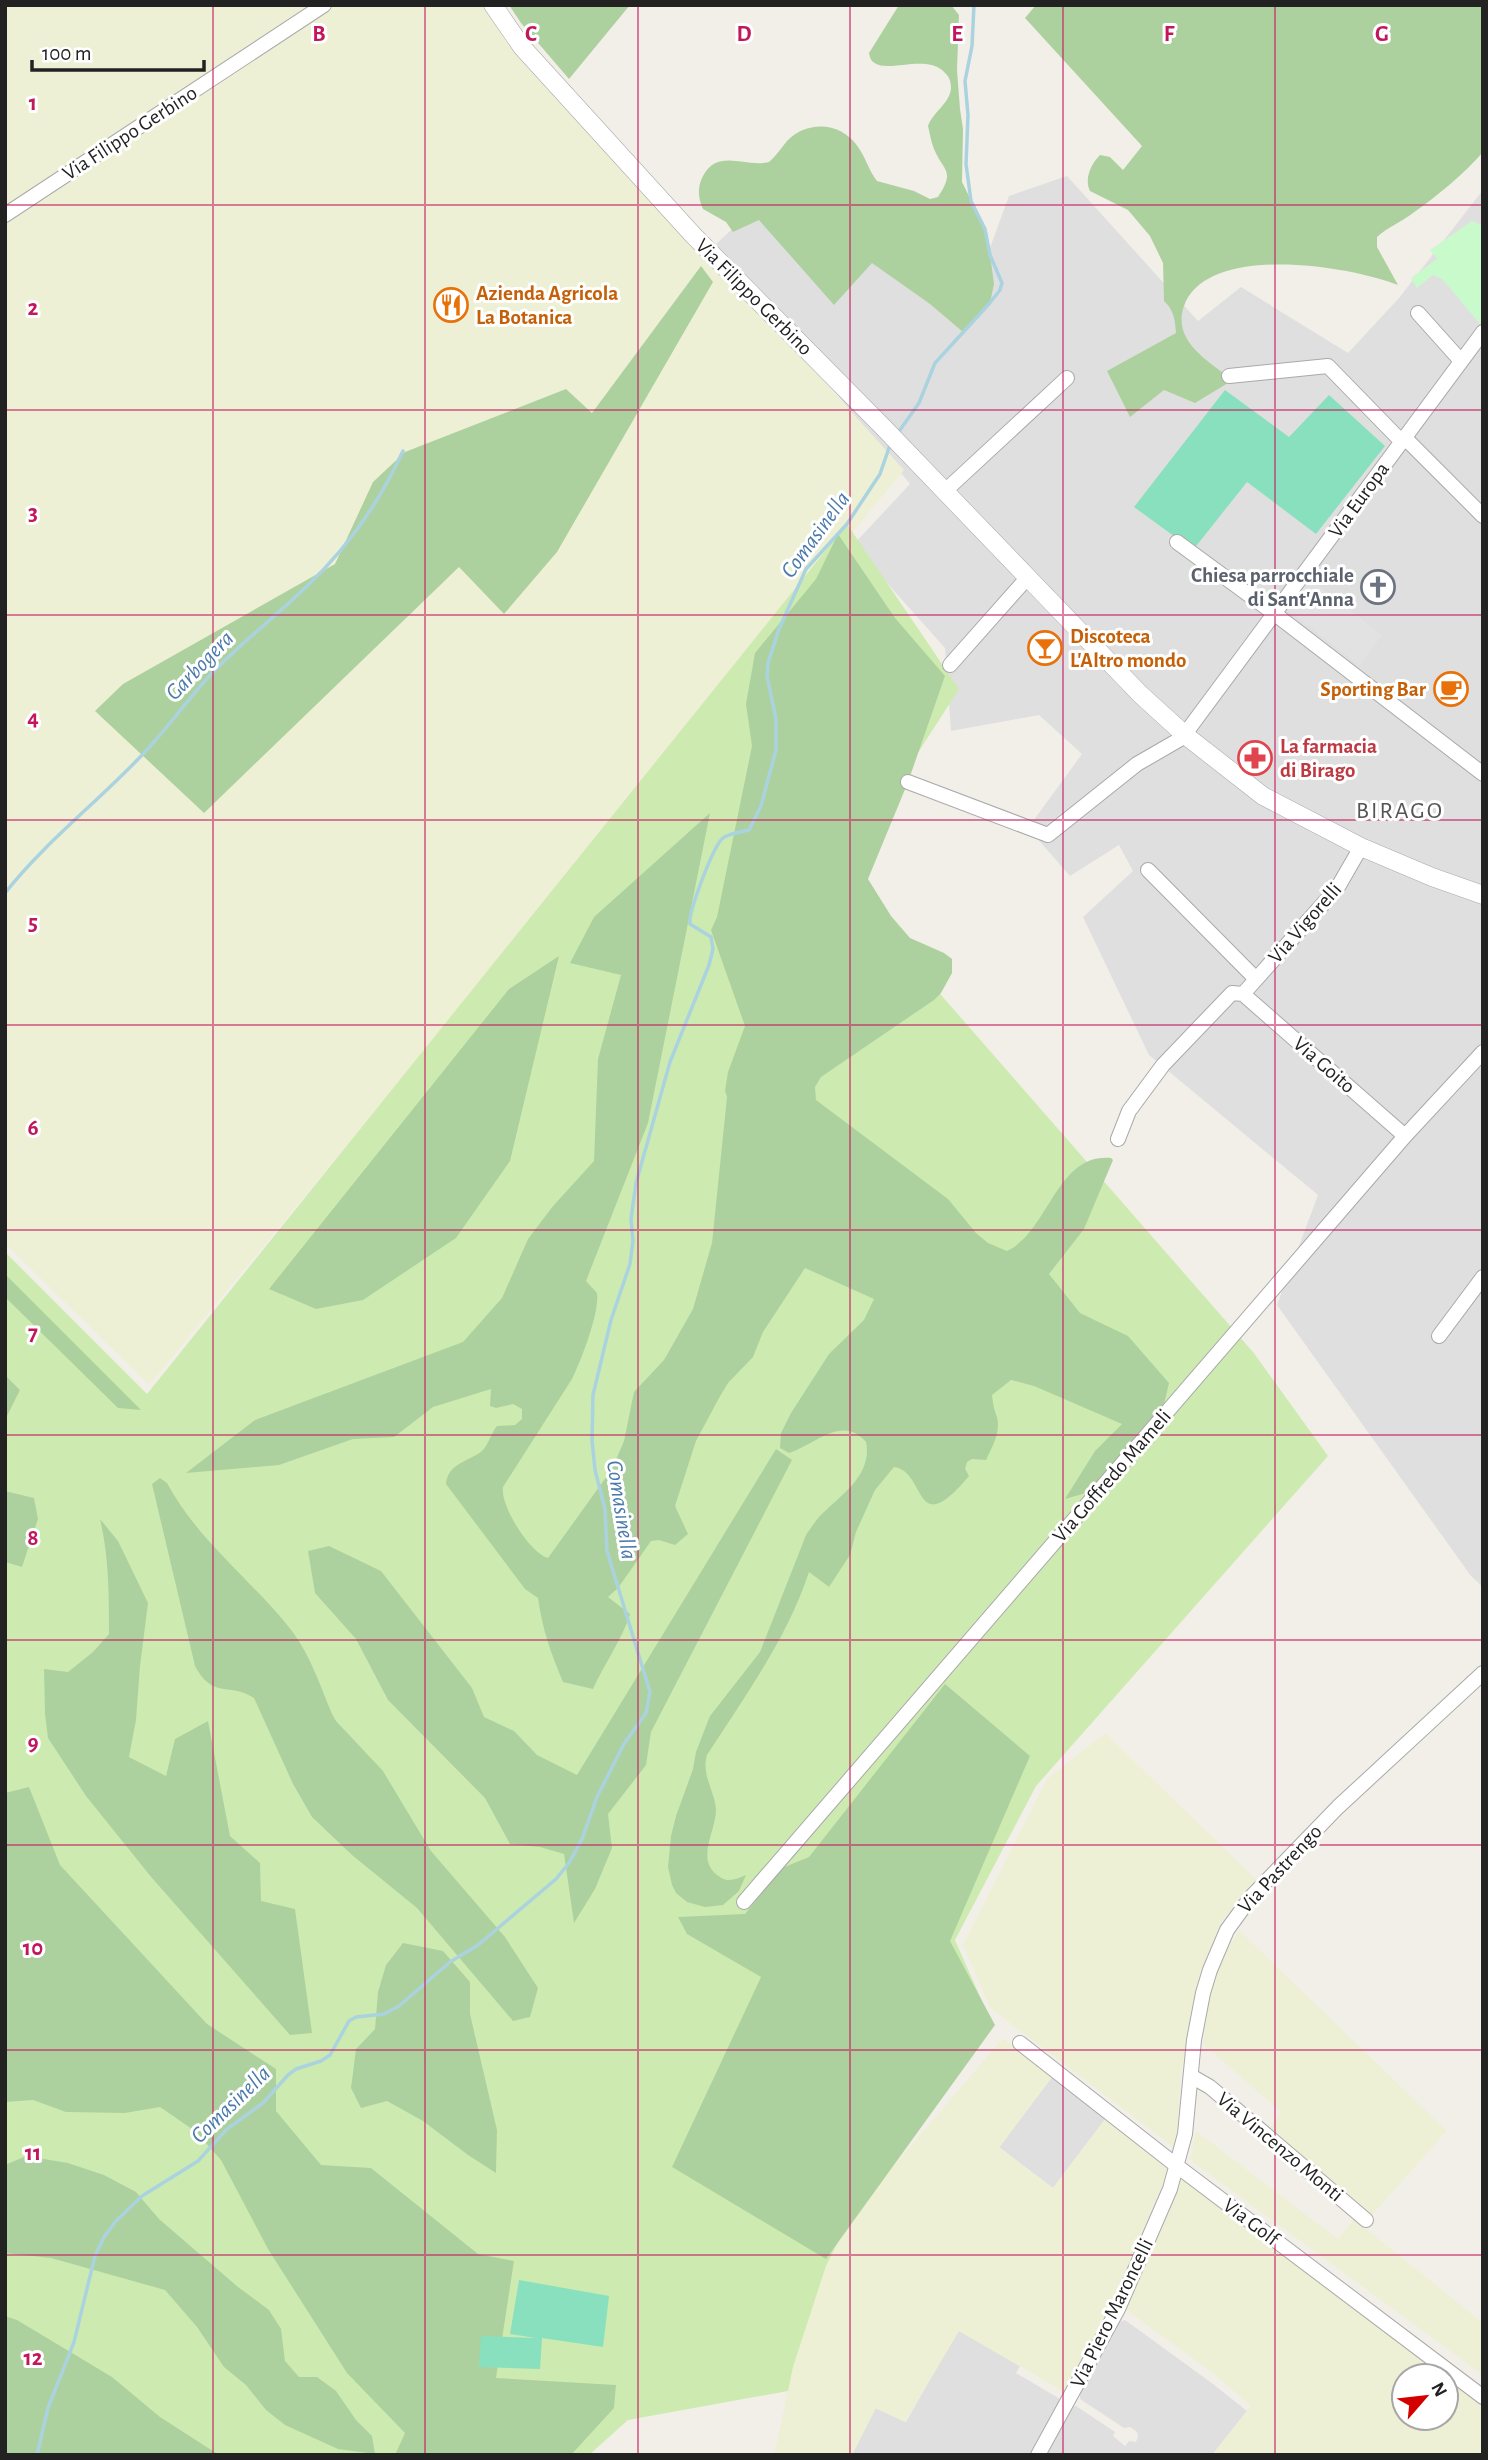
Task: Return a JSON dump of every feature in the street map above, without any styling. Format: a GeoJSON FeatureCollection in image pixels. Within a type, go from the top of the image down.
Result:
{"type":"FeatureCollection","features":[{"type":"Feature","properties":{"kind":"street","name":"Via Filippo Gerbino"},"geometry":{"type":"LineString","coordinates":[[5,215],[324,5]]}},
{"type":"Feature","properties":{"kind":"street","name":"Via Filippo Gerbino"},"geometry":{"type":"LineString","coordinates":[[493,5],[522,47],[693,235],[1140,694],[1185,735],[1263,796],[1361,847],[1483,895]]}},
{"type":"Feature","properties":{"kind":"street"},"geometry":{"type":"LineString","coordinates":[[1418,313],[1461,361]]}},
{"type":"Feature","properties":{"kind":"street","name":"Via Europa"},"geometry":{"type":"LineString","coordinates":[[1185,735],[1483,332]]}},
{"type":"Feature","properties":{"kind":"street"},"geometry":{"type":"LineString","coordinates":[[1228,376],[1328,366],[1483,516]]}},
{"type":"Feature","properties":{"kind":"street"},"geometry":{"type":"LineString","coordinates":[[945,491],[1067,378]]}},
{"type":"Feature","properties":{"kind":"street"},"geometry":{"type":"LineString","coordinates":[[1177,542],[1483,774]]}},
{"type":"Feature","properties":{"kind":"street"},"geometry":{"type":"LineString","coordinates":[[950,665],[1028,577]]}},
{"type":"Feature","properties":{"kind":"street"},"geometry":{"type":"LineString","coordinates":[[908,782],[1048,835],[1137,764],[1185,735]]}},
{"type":"Feature","properties":{"kind":"street","name":"Via Vigorelli"},"geometry":{"type":"LineString","coordinates":[[1118,1139],[1129,1111],[1163,1065],[1232,993],[1243,994],[1338,887],[1361,847]]}},
{"type":"Feature","properties":{"kind":"street"},"geometry":{"type":"LineString","coordinates":[[1148,870],[1256,979]]}},
{"type":"Feature","properties":{"kind":"street","name":"Via Goito"},"geometry":{"type":"LineString","coordinates":[[1243,994],[1405,1136]]}},
{"type":"Feature","properties":{"kind":"street","name":"Via Goffredo Mameli"},"geometry":{"type":"LineString","coordinates":[[744,1902],[1405,1136],[1483,1052]]}},
{"type":"Feature","properties":{"kind":"street"},"geometry":{"type":"LineString","coordinates":[[1439,1336],[1483,1277]]}},
{"type":"Feature","properties":{"kind":"street","name":"Via Pastrengo"},"geometry":{"type":"LineString","coordinates":[[1177,2166],[1185,2134],[1198,2018],[1210,1970],[1227,1930],[1238,1913],[1338,1807],[1483,1673]]}},
{"type":"Feature","properties":{"kind":"street","name":"Via Golf"},"geometry":{"type":"LineString","coordinates":[[1020,2043],[1483,2398]]}},
{"type":"Feature","properties":{"kind":"street","name":"Via Vincenzo Monti"},"geometry":{"type":"LineString","coordinates":[[1191,2076],[1210,2087],[1366,2220]]}},
{"type":"Feature","properties":{"kind":"street","name":"Via Piero Maroncelli"},"geometry":{"type":"LineString","coordinates":[[1038,2455],[1118,2309],[1160,2213],[1177,2166]]}},
{"type":"Feature","properties":{"kind":"shaded area"},"geometry":{"type":"Polygon","coordinates":[[[1067,176],[1198,321],[1241,287],[1348,353],[1399,298],[1483,190],[1483,1587],[1471,1576],[1277,1305],[1318,1195],[1149,1055],[1083,917],[1133,871],[1119,845],[1070,876],[1028,828],[1082,754],[1039,715],[951,731],[945,648],[853,545],[910,484],[715,245],[756,207],[874,246],[969,305],[1009,196],[1067,176]]]}},
{"type":"Feature","properties":{"kind":"shaded area"},"geometry":{"type":"Polygon","coordinates":[[[1310,579],[1382,635],[1360,666],[1285,608],[1310,579]]]}},
{"type":"Feature","properties":{"kind":"shaded area"},"geometry":{"type":"Polygon","coordinates":[[[1052,2077],[1106,2118],[1053,2188],[999,2147],[1052,2077]]]}},
{"type":"Feature","properties":{"kind":"shaded area"},"geometry":{"type":"Polygon","coordinates":[[[1125,2320],[1247,2411],[1212,2455],[1045,2455],[1072,2406],[1115,2432],[1113,2436],[1125,2446],[1129,2441],[1136,2442],[1137,2432],[1130,2427],[1124,2428],[1080,2399],[1080,2392],[1118,2322],[1125,2320]]]}},
{"type":"Feature","properties":{"kind":"shaded area"},"geometry":{"type":"Polygon","coordinates":[[[958,2330],[1020,2366],[1016,2373],[1060,2399],[1029,2455],[852,2455],[875,2408],[906,2422],[958,2330]]]}},
{"type":"Feature","properties":{"kind":"green space"},"geometry":{"type":"Polygon","coordinates":[[[5,5],[310,5],[317,13],[160,116],[337,5],[490,5],[520,47],[904,470],[149,1385],[5,1243],[5,5]]]}},
{"type":"Feature","properties":{"kind":"green space"},"geometry":{"type":"Polygon","coordinates":[[[509,5],[630,5],[569,79],[509,5]]]}},
{"type":"Feature","properties":{"kind":"green space"},"geometry":{"type":"Polygon","coordinates":[[[899,5],[951,5],[959,15],[957,70],[963,129],[962,182],[987,232],[994,284],[990,303],[963,332],[930,304],[872,263],[834,305],[759,220],[733,232],[726,222],[703,209],[699,197],[703,176],[716,163],[769,162],[795,134],[814,127],[824,127],[843,133],[851,139],[861,151],[877,181],[914,191],[930,199],[938,197],[947,176],[933,146],[928,126],[950,94],[949,78],[933,65],[879,65],[872,61],[869,53],[899,5]]]}},
{"type":"Feature","properties":{"kind":"green space"},"geometry":{"type":"Polygon","coordinates":[[[1036,5],[1483,5],[1483,152],[1441,192],[1377,237],[1377,247],[1398,285],[1349,271],[1285,264],[1253,266],[1225,272],[1201,283],[1186,301],[1182,327],[1193,348],[1233,380],[1195,403],[1164,390],[1130,417],[1107,371],[1176,333],[1174,320],[1164,301],[1163,263],[1150,236],[1128,210],[1090,191],[1088,177],[1091,167],[1100,155],[1110,157],[1123,170],[1142,146],[1025,18],[1036,5]]]}},
{"type":"Feature","properties":{"kind":"green space"},"geometry":{"type":"Polygon","coordinates":[[[1472,221],[1483,226],[1483,319],[1480,324],[1442,279],[1433,275],[1417,288],[1411,278],[1437,259],[1430,250],[1472,221]]]}},
{"type":"Feature","properties":{"kind":"green space"},"geometry":{"type":"Polygon","coordinates":[[[701,266],[713,282],[557,552],[504,614],[459,567],[204,813],[95,711],[123,684],[335,564],[373,482],[405,452],[566,389],[592,413],[701,266]]]}},
{"type":"Feature","properties":{"kind":"green space"},"geometry":{"type":"Polygon","coordinates":[[[1225,390],[1289,437],[1329,395],[1385,446],[1316,534],[1247,482],[1193,550],[1134,507],[1225,390]]]}},
{"type":"Feature","properties":{"kind":"green space"},"geometry":{"type":"Polygon","coordinates":[[[847,524],[959,689],[838,877],[1253,1352],[1328,1456],[1036,1786],[955,1940],[993,2026],[843,2232],[826,2266],[793,2367],[788,2391],[628,2420],[589,2455],[21,2455],[5,2422],[5,1252],[147,1394],[847,524]]]}},
{"type":"Feature","properties":{"kind":"green space"},"geometry":{"type":"Polygon","coordinates":[[[838,534],[895,618],[945,676],[908,782],[868,879],[891,916],[910,938],[952,959],[952,973],[934,1000],[821,1077],[815,1087],[816,1100],[948,1199],[976,1233],[988,1243],[1007,1251],[1021,1241],[1033,1227],[1065,1180],[1078,1167],[1093,1159],[1111,1158],[1113,1160],[1084,1229],[1049,1274],[1080,1313],[1128,1336],[1169,1383],[1155,1442],[1107,1487],[1065,1499],[1095,1451],[1122,1424],[1034,1386],[1011,1380],[992,1395],[998,1429],[986,1460],[972,1459],[967,1462],[965,1469],[969,1476],[951,1495],[938,1503],[929,1504],[904,1471],[894,1467],[875,1490],[856,1532],[850,1555],[829,1587],[809,1572],[777,1644],[707,1755],[707,1776],[716,1810],[708,1846],[708,1863],[712,1870],[726,1880],[746,1875],[739,1891],[723,1905],[705,1907],[687,1902],[676,1893],[668,1867],[671,1836],[696,1752],[710,1716],[760,1652],[806,1535],[819,1517],[853,1484],[867,1454],[866,1442],[857,1434],[848,1431],[828,1434],[789,1453],[780,1448],[781,1433],[829,1354],[864,1320],[874,1299],[805,1268],[763,1332],[753,1357],[728,1383],[696,1441],[675,1506],[688,1534],[675,1545],[659,1540],[651,1541],[618,1588],[608,1597],[630,1614],[593,1689],[563,1682],[548,1641],[538,1598],[525,1589],[446,1484],[455,1467],[482,1451],[497,1426],[515,1425],[522,1419],[522,1409],[513,1404],[496,1408],[490,1406],[491,1389],[433,1407],[394,1437],[353,1439],[279,1465],[186,1473],[255,1420],[463,1342],[502,1298],[528,1239],[553,1206],[594,1161],[598,1059],[621,975],[570,963],[594,917],[710,813],[648,1123],[586,1281],[597,1293],[593,1324],[572,1379],[503,1487],[503,1495],[511,1516],[525,1538],[548,1558],[612,1469],[624,1441],[634,1392],[664,1360],[693,1309],[712,1243],[727,1097],[725,1091],[728,1072],[745,1026],[711,930],[717,917],[752,746],[746,704],[755,653],[816,579],[838,534]]]}},
{"type":"Feature","properties":{"kind":"green space"},"geometry":{"type":"Polygon","coordinates":[[[559,956],[510,1161],[456,1238],[363,1300],[316,1309],[269,1289],[509,989],[559,956]]]}},
{"type":"Feature","properties":{"kind":"green space"},"geometry":{"type":"Polygon","coordinates":[[[5,1274],[141,1410],[118,1408],[5,1297],[5,1274]]]}},
{"type":"Feature","properties":{"kind":"green space"},"geometry":{"type":"Polygon","coordinates":[[[5,1375],[20,1390],[5,1420],[5,1375]]]}},
{"type":"Feature","properties":{"kind":"green space"},"geometry":{"type":"Polygon","coordinates":[[[776,1449],[792,1460],[651,1732],[646,1765],[608,1814],[612,1848],[595,1889],[574,1923],[564,1854],[540,1847],[510,1844],[485,1798],[388,1700],[356,1639],[315,1593],[308,1551],[329,1546],[381,1571],[472,1688],[484,1717],[514,1731],[537,1755],[577,1775],[776,1449]]]}},
{"type":"Feature","properties":{"kind":"green space"},"geometry":{"type":"Polygon","coordinates":[[[160,1478],[167,1483],[210,1542],[292,1631],[310,1661],[336,1721],[383,1771],[431,1851],[505,1937],[538,1988],[530,2017],[513,2021],[417,1908],[352,1855],[312,1817],[293,1784],[254,1698],[245,1693],[215,1687],[208,1683],[195,1666],[152,1484],[160,1478]]]}},
{"type":"Feature","properties":{"kind":"green space"},"geometry":{"type":"Polygon","coordinates":[[[5,1491],[34,1498],[38,1519],[22,1567],[5,1562],[5,1491]]]}},
{"type":"Feature","properties":{"kind":"green space"},"geometry":{"type":"Polygon","coordinates":[[[100,1519],[118,1541],[148,1603],[136,1720],[129,1757],[166,1776],[175,1739],[208,1721],[230,1836],[260,1863],[261,1901],[295,1909],[312,2033],[290,2035],[152,1878],[86,1796],[48,1738],[44,1669],[68,1672],[93,1652],[109,1634],[107,1562],[100,1519]]]}},
{"type":"Feature","properties":{"kind":"green space"},"geometry":{"type":"Polygon","coordinates":[[[945,1684],[1030,1756],[950,1941],[995,2025],[826,2259],[672,2167],[761,1977],[687,1934],[678,1917],[745,1914],[782,1868],[809,1857],[945,1684]]]}},
{"type":"Feature","properties":{"kind":"green space"},"geometry":{"type":"Polygon","coordinates":[[[1105,1733],[1258,1881],[1223,1919],[1205,1961],[1181,2070],[1176,2149],[990,2008],[963,1945],[1047,1779],[1105,1733]]]}},
{"type":"Feature","properties":{"kind":"green space"},"geometry":{"type":"Polygon","coordinates":[[[29,1787],[60,1865],[207,2024],[276,2069],[276,2111],[321,2165],[371,2168],[478,2254],[514,2261],[496,2378],[616,2385],[614,2408],[571,2455],[395,2455],[405,2433],[347,2373],[268,2249],[221,2160],[195,2131],[160,2107],[125,2113],[66,2112],[33,2100],[5,2102],[5,1793],[29,1787]]]}},
{"type":"Feature","properties":{"kind":"green space"},"geometry":{"type":"Polygon","coordinates":[[[1239,1930],[1447,2131],[1372,2215],[1270,2128],[1281,2112],[1203,2044],[1208,2001],[1218,1966],[1239,1930]]]}},
{"type":"Feature","properties":{"kind":"green space"},"geometry":{"type":"Polygon","coordinates":[[[403,1943],[443,1951],[470,1982],[470,2014],[497,2130],[496,2173],[423,2121],[387,2101],[361,2108],[351,2088],[356,2049],[375,2029],[378,1992],[386,1965],[403,1943]]]}},
{"type":"Feature","properties":{"kind":"green space"},"geometry":{"type":"Polygon","coordinates":[[[1003,2038],[1052,2077],[999,2148],[1053,2188],[1106,2118],[1168,2170],[1115,2302],[1064,2392],[959,2331],[905,2422],[876,2408],[852,2455],[774,2455],[793,2367],[826,2266],[843,2232],[866,2198],[1003,2038]]]}},
{"type":"Feature","properties":{"kind":"green space"},"geometry":{"type":"Polygon","coordinates":[[[1196,2131],[1338,2239],[1354,2219],[1483,2323],[1483,2375],[1190,2160],[1196,2131]]]}},
{"type":"Feature","properties":{"kind":"green space"},"geometry":{"type":"Polygon","coordinates":[[[26,2156],[68,2163],[104,2175],[136,2192],[159,2219],[269,2310],[281,2329],[285,2361],[299,2377],[317,2377],[336,2391],[356,2420],[372,2436],[375,2454],[338,2449],[285,2425],[266,2410],[246,2385],[224,2367],[197,2327],[165,2290],[51,2258],[5,2253],[5,2165],[26,2156]]]}},
{"type":"Feature","properties":{"kind":"green space"},"geometry":{"type":"Polygon","coordinates":[[[1181,2175],[1426,2362],[1390,2362],[1390,2432],[1460,2432],[1460,2389],[1483,2406],[1483,2455],[1212,2455],[1251,2406],[1214,2374],[1125,2309],[1181,2175]]]}},
{"type":"Feature","properties":{"kind":"green space"},"geometry":{"type":"Polygon","coordinates":[[[519,2280],[609,2296],[603,2347],[542,2338],[540,2369],[479,2367],[481,2336],[536,2338],[510,2334],[519,2280]]]}},
{"type":"Feature","properties":{"kind":"green space"},"geometry":{"type":"Polygon","coordinates":[[[5,2316],[17,2320],[112,2377],[160,2417],[219,2455],[5,2455],[5,2316]]]}},
{"type":"Feature","properties":{"kind":"waterway"},"geometry":{"type":"LineString","coordinates":[[900,430],[919,403],[935,363],[989,304],[1002,283],[990,255],[985,229],[971,201],[966,164],[968,115],[965,81],[972,46],[974,5]]}},
{"type":"Feature","properties":{"kind":"waterway","name":"Comasinella"},"geometry":{"type":"LineString","coordinates":[[37,2455],[48,2408],[74,2342],[95,2256],[116,2221],[142,2196],[198,2161],[227,2129],[263,2103],[288,2075],[330,2055],[349,2021],[356,2017],[384,2014],[399,2006],[450,1962],[478,1945],[556,1879],[569,1863],[582,1839],[597,1797],[624,1744],[646,1713],[650,1692],[607,1551],[605,1509],[595,1470],[592,1440],[593,1395],[611,1320],[630,1264],[633,1241],[631,1219],[636,1183],[670,1062],[713,949],[711,937],[690,924],[690,917],[708,866],[723,838],[749,830],[761,806],[776,750],[776,719],[767,676],[768,663],[779,629],[806,569],[847,524],[880,474],[890,445]]}},
{"type":"Feature","properties":{"kind":"waterway","name":"Garbogera"},"geometry":{"type":"LineString","coordinates":[[5,893],[38,856],[144,753],[217,668],[334,558],[372,507],[403,451]]}},
{"type":"Feature","properties":{"kind":"place","name":"Azienda Agricola La Botanica"},"geometry":{"type":"Point","coordinates":[451,305]}},
{"type":"Feature","properties":{"kind":"place","name":"Chiesa parrocchiale di Sant'Anna"},"geometry":{"type":"Point","coordinates":[1378,587]}},
{"type":"Feature","properties":{"kind":"place","name":"Discoteca L'Altro mondo"},"geometry":{"type":"Point","coordinates":[1045,648]}},
{"type":"Feature","properties":{"kind":"place","name":"Sporting Bar"},"geometry":{"type":"Point","coordinates":[1451,689]}},
{"type":"Feature","properties":{"kind":"place","name":"La farmacia di Birago"},"geometry":{"type":"Point","coordinates":[1255,758]}},
{"type":"Feature","properties":{"kind":"district","name":"BIRAGO"},"geometry":{"type":"Point","coordinates":[1400,811]}}]}
